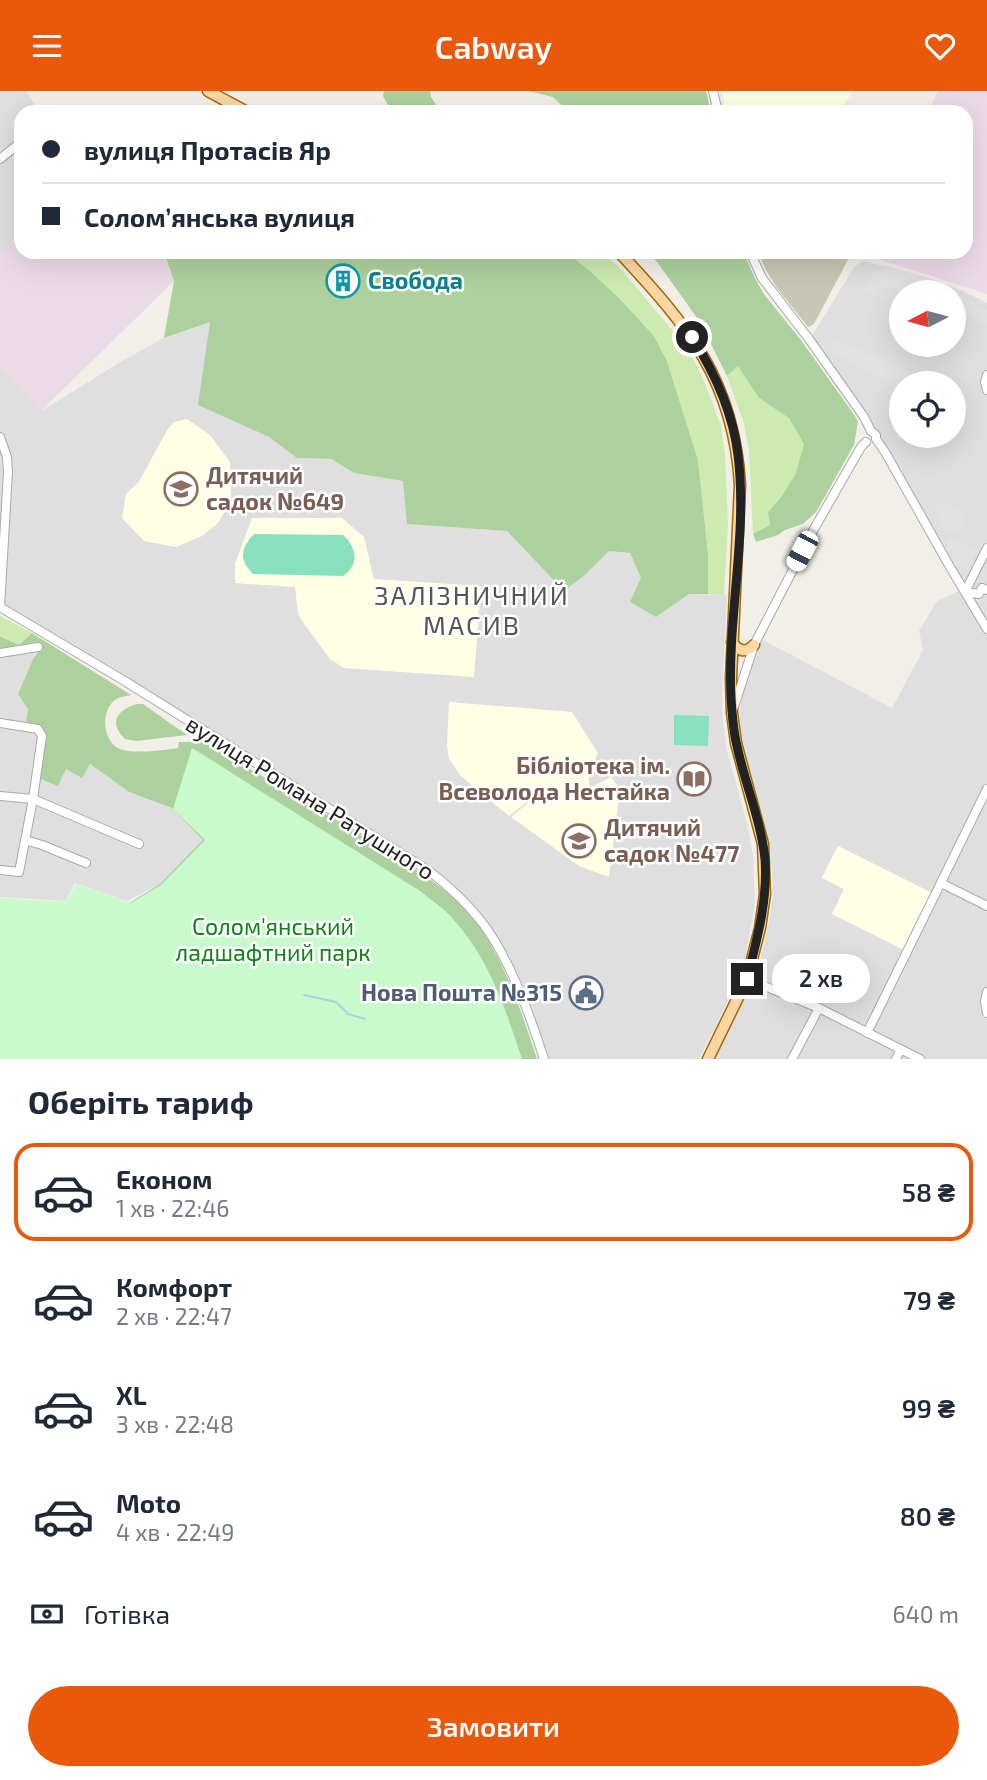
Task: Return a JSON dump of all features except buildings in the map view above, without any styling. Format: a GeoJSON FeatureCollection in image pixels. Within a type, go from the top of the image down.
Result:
{"type":"FeatureCollection","features":[{"type":"Feature","properties":{"kind":"main road"},"geometry":{"type":"LineString","coordinates":[[208,91],[234,105]]}},
{"type":"Feature","properties":{"kind":"main road"},"geometry":{"type":"LineString","coordinates":[[625,259],[692,337],[712,370],[728,411],[738,453],[740,485],[732,642],[732,713],[736,743],[760,827],[765,859],[764,904],[747,979],[708,1059]]}},
{"type":"Feature","properties":{"kind":"main road"},"geometry":{"type":"LineString","coordinates":[[732,642],[740,650],[754,645]]}},
{"type":"Feature","properties":{"kind":"street"},"geometry":{"type":"LineString","coordinates":[[0,159],[14,148]]}},
{"type":"Feature","properties":{"kind":"street"},"geometry":{"type":"LineString","coordinates":[[753,259],[762,278],[864,417],[987,629]]}},
{"type":"Feature","properties":{"kind":"street"},"geometry":{"type":"LineString","coordinates":[[987,375],[987,390]]}},
{"type":"Feature","properties":{"kind":"street"},"geometry":{"type":"LineString","coordinates":[[732,713],[754,645],[814,529],[866,442],[865,435],[874,435]]}},
{"type":"Feature","properties":{"kind":"street"},"geometry":{"type":"LineString","coordinates":[[0,437],[7,457],[8,472],[0,607]]}},
{"type":"Feature","properties":{"kind":"street"},"geometry":{"type":"LineString","coordinates":[[965,592],[987,548]]}},
{"type":"Feature","properties":{"kind":"street"},"geometry":{"type":"LineString","coordinates":[[965,592],[979,594],[982,588],[987,590]]}},
{"type":"Feature","properties":{"kind":"street","name":"вулиця Романа Ратушного"},"geometry":{"type":"LineString","coordinates":[[0,607],[222,741],[429,871],[448,886],[496,942],[519,989],[544,1059]]}},
{"type":"Feature","properties":{"kind":"street"},"geometry":{"type":"LineString","coordinates":[[976,610],[987,616]]}},
{"type":"Feature","properties":{"kind":"street"},"geometry":{"type":"LineString","coordinates":[[0,653],[38,647]]}},
{"type":"Feature","properties":{"kind":"street"},"geometry":{"type":"LineString","coordinates":[[0,723],[38,729],[42,736],[19,872],[0,870]]}},
{"type":"Feature","properties":{"kind":"street"},"geometry":{"type":"LineString","coordinates":[[867,1033],[987,789]]}},
{"type":"Feature","properties":{"kind":"street"},"geometry":{"type":"LineString","coordinates":[[0,796],[33,799],[139,844]]}},
{"type":"Feature","properties":{"kind":"street"},"geometry":{"type":"LineString","coordinates":[[25,840],[86,863]]}},
{"type":"Feature","properties":{"kind":"street"},"geometry":{"type":"LineString","coordinates":[[941,883],[987,906]]}},
{"type":"Feature","properties":{"kind":"street"},"geometry":{"type":"LineString","coordinates":[[747,979],[819,1008],[920,1059]]}},
{"type":"Feature","properties":{"kind":"street"},"geometry":{"type":"LineString","coordinates":[[987,992],[987,1013]]}},
{"type":"Feature","properties":{"kind":"street"},"geometry":{"type":"LineString","coordinates":[[792,1059],[819,1008]]}},
{"type":"Feature","properties":{"kind":"street"},"geometry":{"type":"LineString","coordinates":[[896,1059],[901,1050]]}},
{"type":"Feature","properties":{"kind":"shaded area"},"geometry":{"type":"Polygon","coordinates":[[[0,91],[26,91],[35,105],[14,105],[14,240],[0,254],[0,91]]]}},
{"type":"Feature","properties":{"kind":"shaded area"},"geometry":{"type":"Polygon","coordinates":[[[722,91],[853,91],[844,105],[725,105],[722,91]]]}},
{"type":"Feature","properties":{"kind":"shaded area"},"geometry":{"type":"Polygon","coordinates":[[[938,91],[987,91],[987,294],[966,287],[966,280],[943,280],[878,259],[973,259],[973,105],[931,105],[938,91]]]}},
{"type":"Feature","properties":{"kind":"shaded area"},"geometry":{"type":"Polygon","coordinates":[[[14,240],[14,259],[166,259],[174,281],[42,410],[0,366],[0,254],[14,240]]]}},
{"type":"Feature","properties":{"kind":"shaded area"},"geometry":{"type":"Polygon","coordinates":[[[761,259],[848,259],[814,324],[808,327],[766,270],[761,259]]]}},
{"type":"Feature","properties":{"kind":"shaded area"},"geometry":{"type":"Polygon","coordinates":[[[863,261],[935,280],[889,280],[889,357],[966,357],[966,292],[987,303],[987,370],[982,387],[987,395],[987,786],[934,894],[838,846],[822,877],[844,889],[832,914],[906,951],[867,1030],[753,979],[760,961],[773,895],[768,837],[742,745],[739,715],[743,688],[761,639],[892,708],[923,650],[919,631],[937,601],[962,587],[877,432],[812,336],[854,267],[863,261]]]}},
{"type":"Feature","properties":{"kind":"shaded area"},"geometry":{"type":"Polygon","coordinates":[[[885,265],[931,280],[889,280],[889,287],[882,285],[877,296],[864,290],[873,273],[881,271],[885,265]]]}},
{"type":"Feature","properties":{"kind":"shaded area"},"geometry":{"type":"Polygon","coordinates":[[[966,299],[987,310],[987,326],[966,314],[966,299]]]}},
{"type":"Feature","properties":{"kind":"shaded area"},"geometry":{"type":"Polygon","coordinates":[[[210,322],[199,405],[269,437],[298,458],[331,459],[354,473],[404,481],[407,524],[507,531],[564,590],[585,575],[609,551],[630,553],[641,578],[689,594],[727,595],[723,719],[727,751],[753,855],[755,903],[745,959],[738,981],[699,1059],[547,1059],[521,981],[496,942],[448,886],[0,603],[0,366],[43,410],[164,338],[210,322]]]}},
{"type":"Feature","properties":{"kind":"shaded area"},"geometry":{"type":"Polygon","coordinates":[[[832,338],[908,371],[889,371],[889,383],[831,352],[832,338]]]}},
{"type":"Feature","properties":{"kind":"shaded area","name":"Дитячий садок №649"},"geometry":{"type":"Polygon","coordinates":[[[187,419],[210,435],[230,462],[231,501],[218,523],[202,536],[176,547],[144,541],[122,518],[126,494],[138,483],[168,429],[174,422],[187,419]]]}},
{"type":"Feature","properties":{"kind":"shaded area"},"geometry":{"type":"Polygon","coordinates":[[[940,501],[967,515],[956,535],[945,529],[935,512],[940,501]]]}},
{"type":"Feature","properties":{"kind":"shaded area"},"geometry":{"type":"Polygon","coordinates":[[[252,518],[342,518],[364,537],[374,579],[481,586],[474,677],[344,668],[330,659],[300,618],[295,587],[235,583],[235,564],[252,518]]]}},
{"type":"Feature","properties":{"kind":"shaded area"},"geometry":{"type":"Polygon","coordinates":[[[949,538],[977,551],[961,571],[942,546],[949,538]]]}},
{"type":"Feature","properties":{"kind":"shaded area"},"geometry":{"type":"Polygon","coordinates":[[[38,647],[18,694],[39,731],[66,769],[90,764],[129,792],[172,808],[204,840],[160,884],[127,901],[75,883],[66,901],[0,897],[0,653],[38,647]]]}},
{"type":"Feature","properties":{"kind":"shaded area"},"geometry":{"type":"Polygon","coordinates":[[[449,702],[572,712],[598,753],[588,776],[590,787],[576,787],[573,795],[540,791],[509,816],[460,775],[449,759],[449,702]]]}},
{"type":"Feature","properties":{"kind":"shaded area","name":"Дитячий садок №477"},"geometry":{"type":"Polygon","coordinates":[[[611,777],[620,789],[609,877],[579,866],[511,817],[541,792],[574,796],[577,789],[590,788],[611,777]]]}},
{"type":"Feature","properties":{"kind":"shaded area"},"geometry":{"type":"Polygon","coordinates":[[[987,794],[987,1059],[796,1059],[820,1013],[868,1035],[987,794]]]}},
{"type":"Feature","properties":{"kind":"shaded area"},"geometry":{"type":"Polygon","coordinates":[[[838,846],[934,894],[906,951],[832,914],[844,889],[822,878],[838,846]]]}},
{"type":"Feature","properties":{"kind":"shaded area"},"geometry":{"type":"Polygon","coordinates":[[[753,986],[816,1010],[790,1059],[712,1059],[748,990],[753,986]]]}},
{"type":"Feature","properties":{"kind":"green space"},"geometry":{"type":"Polygon","coordinates":[[[384,91],[430,91],[436,105],[388,105],[383,96],[384,91]]]}},
{"type":"Feature","properties":{"kind":"green space"},"geometry":{"type":"Polygon","coordinates":[[[528,91],[706,91],[709,105],[562,105],[553,97],[528,91]]]}},
{"type":"Feature","properties":{"kind":"green space"},"geometry":{"type":"Polygon","coordinates":[[[166,259],[575,259],[619,298],[654,336],[667,361],[698,460],[708,554],[708,594],[689,594],[656,617],[630,602],[641,578],[630,553],[609,551],[564,591],[507,531],[407,524],[403,481],[354,473],[331,459],[297,458],[269,437],[198,405],[210,322],[164,338],[174,281],[166,259]]]}},
{"type":"Feature","properties":{"kind":"green space"},"geometry":{"type":"Polygon","coordinates":[[[575,259],[610,259],[620,268],[679,338],[692,356],[704,381],[721,426],[725,455],[728,524],[724,595],[708,594],[708,554],[698,460],[667,361],[654,336],[575,259]]]}},
{"type":"Feature","properties":{"kind":"green space"},"geometry":{"type":"Polygon","coordinates":[[[654,259],[746,259],[763,293],[855,416],[858,422],[854,445],[816,512],[803,524],[756,542],[753,534],[770,525],[768,512],[796,473],[804,444],[789,418],[759,398],[738,366],[727,376],[700,322],[654,259]]]}},
{"type":"Feature","properties":{"kind":"green space"},"geometry":{"type":"Polygon","coordinates":[[[738,365],[759,398],[789,417],[805,444],[796,473],[768,512],[771,525],[753,534],[749,451],[744,424],[727,376],[738,365]]]}},
{"type":"Feature","properties":{"kind":"green space"},"geometry":{"type":"Polygon","coordinates":[[[254,534],[343,535],[354,551],[354,561],[343,576],[253,574],[245,564],[243,554],[246,544],[254,534]]]}},
{"type":"Feature","properties":{"kind":"green space"},"geometry":{"type":"Polygon","coordinates":[[[0,616],[32,633],[19,645],[0,635],[0,616]]]}},
{"type":"Feature","properties":{"kind":"green space","name":"Солом'янський ладшафтний парк"},"geometry":{"type":"Polygon","coordinates":[[[32,633],[131,695],[115,700],[107,710],[106,731],[118,748],[148,751],[178,748],[179,742],[204,742],[364,837],[455,899],[474,919],[495,951],[511,986],[537,1059],[0,1059],[128,904],[160,884],[203,840],[172,808],[129,792],[90,764],[82,778],[66,769],[58,786],[38,778],[44,735],[26,723],[28,710],[18,694],[33,659],[42,646],[36,642],[0,651],[0,636],[19,645],[32,633]]]}},
{"type":"Feature","properties":{"kind":"green space"},"geometry":{"type":"Polygon","coordinates":[[[137,704],[143,704],[187,735],[136,741],[125,739],[117,727],[117,717],[137,704]]]}},
{"type":"Feature","properties":{"kind":"green space"},"geometry":{"type":"Polygon","coordinates":[[[674,715],[709,716],[708,746],[674,745],[674,715]]]}},
{"type":"Feature","properties":{"kind":"green space","name":"Солом'янський ладшафтний парк"},"geometry":{"type":"Polygon","coordinates":[[[192,748],[420,891],[446,911],[466,935],[487,968],[522,1059],[0,1059],[0,898],[67,902],[76,884],[131,903],[161,885],[205,840],[173,809],[192,748]]]}},
{"type":"Feature","properties":{"kind":"waterway"},"geometry":{"type":"LineString","coordinates":[[304,995],[336,1002],[348,1014],[365,1019]]}},
{"type":"Feature","properties":{"kind":"place","name":"Свобода"},"geometry":{"type":"Point","coordinates":[343,281]}},
{"type":"Feature","properties":{"kind":"place","name":"Дитячий садок №649"},"geometry":{"type":"Point","coordinates":[181,489]}},
{"type":"Feature","properties":{"kind":"place","name":"Бібліотека ім. Всеволода Нестайка"},"geometry":{"type":"Point","coordinates":[694,779]}},
{"type":"Feature","properties":{"kind":"place","name":"Дитячий садок №477"},"geometry":{"type":"Point","coordinates":[579,841]}},
{"type":"Feature","properties":{"kind":"place","name":"Нова Пошта №315"},"geometry":{"type":"Point","coordinates":[586,993]}},
{"type":"Feature","properties":{"kind":"district","name":"ЗАЛІЗНИЧНИЙ МАСИВ"},"geometry":{"type":"Point","coordinates":[472,610]}},
{"type":"Feature","properties":{"kind":"route"},"geometry":{"type":"LineString","coordinates":[[692,337],[712,370],[724,399],[738,453],[740,485],[731,695],[736,743],[760,827],[765,859],[765,894],[760,928],[747,979]]}}]}
